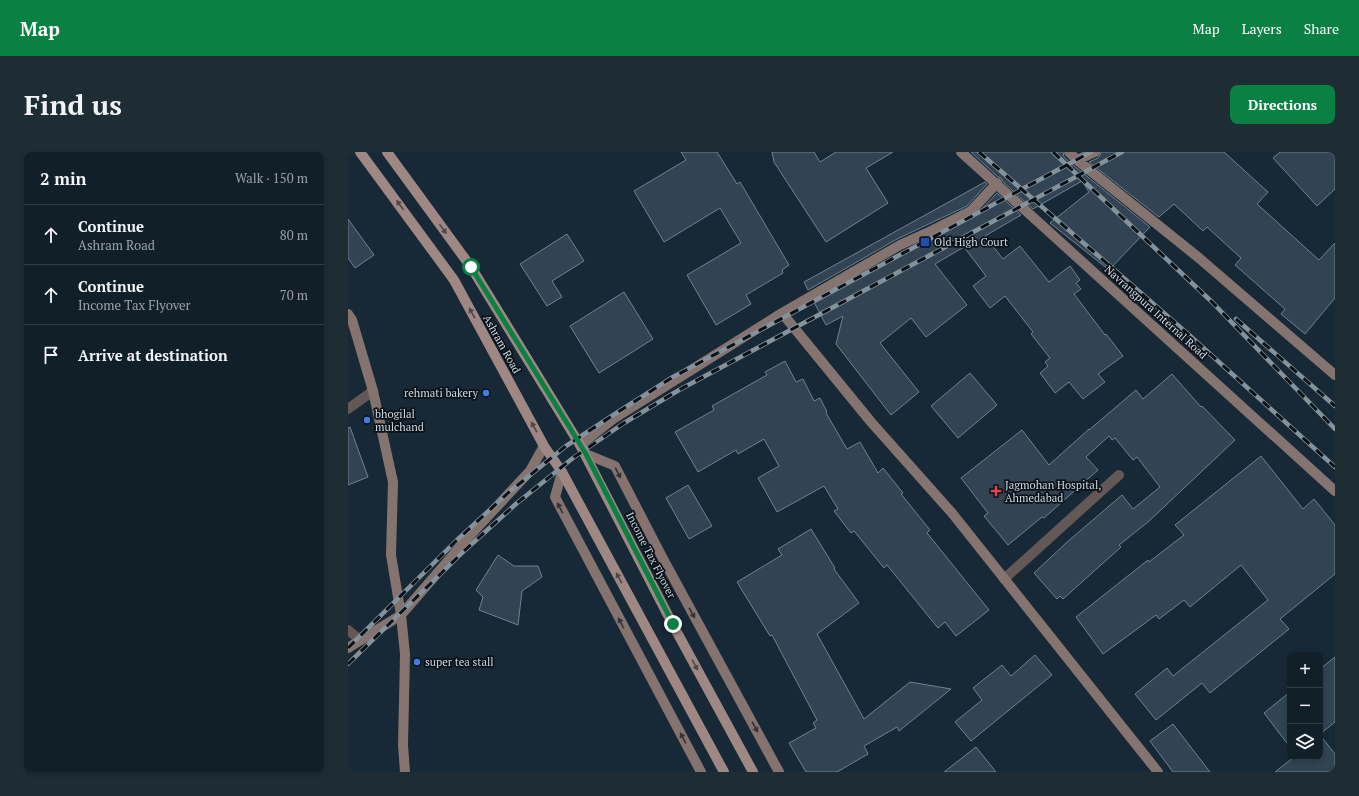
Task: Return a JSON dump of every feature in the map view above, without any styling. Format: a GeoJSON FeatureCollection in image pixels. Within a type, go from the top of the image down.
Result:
{"type":"FeatureCollection","features":[{"type":"Feature","properties":{"kind":"main road","name":"Ashram Road"},"geometry":{"type":"LineString","coordinates":[[360,152],[454,280],[544,446],[562,472]]}},
{"type":"Feature","properties":{"kind":"main road","name":"Ashram Road"},"geometry":{"type":"LineString","coordinates":[[388,152],[471,267],[583,450]]}},
{"type":"Feature","properties":{"kind":"main road","name":"Navrangpura Internal Road"},"geometry":{"type":"LineString","coordinates":[[961,152],[997,183],[1335,491]]}},
{"type":"Feature","properties":{"kind":"main road"},"geometry":{"type":"LineString","coordinates":[[1069,152],[1199,258],[1335,375]]}},
{"type":"Feature","properties":{"kind":"main road"},"geometry":{"type":"LineString","coordinates":[[1077,160],[1095,152]]}},
{"type":"Feature","properties":{"kind":"main road"},"geometry":{"type":"LineString","coordinates":[[779,772],[661,555],[615,466],[583,450],[613,419],[782,313],[900,245],[931,232],[971,211],[997,183]]}},
{"type":"Feature","properties":{"kind":"main road"},"geometry":{"type":"LineString","coordinates":[[782,313],[871,422],[952,513],[1158,772]]}},
{"type":"Feature","properties":{"kind":"main road"},"geometry":{"type":"LineString","coordinates":[[348,314],[352,320],[373,391],[393,482],[391,555],[401,615],[405,654],[403,745],[405,772]]}},
{"type":"Feature","properties":{"kind":"main road"},"geometry":{"type":"LineString","coordinates":[[348,648],[401,615],[473,532],[530,471],[544,446]]}},
{"type":"Feature","properties":{"kind":"main road","name":"Income Tax Flyover"},"geometry":{"type":"LineString","coordinates":[[583,450],[673,624],[753,772]]}},
{"type":"Feature","properties":{"kind":"main road"},"geometry":{"type":"LineString","coordinates":[[562,472],[724,772]]}},
{"type":"Feature","properties":{"kind":"main road"},"geometry":{"type":"LineString","coordinates":[[562,472],[555,497],[701,772]]}},
{"type":"Feature","properties":{"kind":"street"},"geometry":{"type":"LineString","coordinates":[[348,409],[373,391]]}},
{"type":"Feature","properties":{"kind":"street"},"geometry":{"type":"LineString","coordinates":[[1004,579],[1118,475]]}},
{"type":"Feature","properties":{"kind":"street"},"geometry":{"type":"LineString","coordinates":[[348,630],[360,640]]}},
{"type":"Feature","properties":{"kind":"building"},"geometry":{"type":"Polygon","coordinates":[[[681,152],[717,152],[737,184],[740,182],[789,265],[782,270],[783,273],[746,295],[751,304],[716,325],[687,275],[741,243],[720,208],[664,242],[634,191],[686,160],[681,152]]]}},
{"type":"Feature","properties":{"kind":"building"},"geometry":{"type":"Polygon","coordinates":[[[772,152],[814,152],[820,162],[836,152],[893,152],[866,168],[888,203],[826,242],[774,162],[772,152]]]}},
{"type":"Feature","properties":{"kind":"building"},"geometry":{"type":"Polygon","coordinates":[[[971,152],[1063,152],[1064,157],[1073,165],[1150,227],[1109,270],[1050,223],[1089,192],[1082,181],[1033,209],[971,152]]]}},
{"type":"Feature","properties":{"kind":"building"},"geometry":{"type":"Polygon","coordinates":[[[1101,152],[1224,152],[1268,192],[1257,204],[1319,260],[1335,243],[1335,298],[1305,334],[1281,314],[1285,309],[1235,265],[1241,258],[1207,227],[1203,231],[1174,204],[1159,217],[1089,162],[1098,158],[1101,152]]]}},
{"type":"Feature","properties":{"kind":"building"},"geometry":{"type":"Polygon","coordinates":[[[1280,152],[1330,152],[1335,157],[1335,189],[1317,206],[1273,158],[1280,152]]]}},
{"type":"Feature","properties":{"kind":"building"},"geometry":{"type":"Polygon","coordinates":[[[985,182],[987,184],[967,206],[897,239],[808,290],[804,282],[985,182]]]}},
{"type":"Feature","properties":{"kind":"building"},"geometry":{"type":"Polygon","coordinates":[[[997,193],[1021,215],[985,236],[1003,259],[1020,246],[1049,282],[1070,266],[1080,280],[1076,283],[1081,289],[1074,294],[1123,356],[1098,374],[1105,382],[1083,399],[1069,382],[1055,393],[1040,373],[1048,366],[1045,362],[1050,358],[1031,334],[1033,332],[1005,296],[990,308],[973,286],[986,276],[964,247],[935,264],[967,305],[926,337],[911,318],[880,343],[919,392],[891,415],[836,344],[843,316],[826,325],[814,302],[903,251],[974,217],[997,193]]]}},
{"type":"Feature","properties":{"kind":"building"},"geometry":{"type":"Polygon","coordinates":[[[348,219],[374,255],[355,268],[348,258],[348,219]]]}},
{"type":"Feature","properties":{"kind":"building"},"geometry":{"type":"Polygon","coordinates":[[[567,234],[584,261],[552,281],[562,297],[547,306],[520,264],[567,234]]]}},
{"type":"Feature","properties":{"kind":"building"},"geometry":{"type":"Polygon","coordinates":[[[624,292],[653,339],[599,373],[570,326],[624,292]]]}},
{"type":"Feature","properties":{"kind":"building"},"geometry":{"type":"Polygon","coordinates":[[[785,361],[796,382],[803,379],[814,401],[820,398],[827,412],[826,413],[847,449],[860,442],[878,473],[883,468],[903,493],[901,494],[930,530],[927,533],[989,610],[956,636],[945,622],[938,628],[887,565],[884,568],[854,531],[851,533],[834,511],[838,509],[824,486],[777,512],[758,478],[779,466],[764,439],[738,454],[736,450],[698,472],[675,432],[714,410],[712,406],[767,375],[765,372],[785,361]]]}},
{"type":"Feature","properties":{"kind":"building"},"geometry":{"type":"Polygon","coordinates":[[[970,373],[997,405],[958,438],[931,406],[970,373]]]}},
{"type":"Feature","properties":{"kind":"building"},"geometry":{"type":"Polygon","coordinates":[[[1172,374],[1201,407],[1202,406],[1235,440],[1148,522],[1119,545],[1121,547],[1063,599],[1060,596],[1057,599],[1034,573],[1066,543],[1122,495],[1133,509],[1160,487],[1137,457],[1133,460],[1115,438],[1112,440],[1109,436],[1086,457],[1098,470],[1044,518],[1042,517],[1008,545],[984,516],[988,513],[961,478],[1022,430],[1049,465],[1136,390],[1143,399],[1172,374]]]}},
{"type":"Feature","properties":{"kind":"building"},"geometry":{"type":"Polygon","coordinates":[[[350,427],[368,477],[348,485],[348,428],[350,427]]]}},
{"type":"Feature","properties":{"kind":"building"},"geometry":{"type":"Polygon","coordinates":[[[1261,456],[1303,509],[1314,499],[1335,525],[1335,574],[1280,619],[1289,629],[1210,693],[1202,683],[1156,720],[1135,694],[1167,668],[1173,676],[1268,600],[1241,565],[1190,607],[1184,600],[1159,619],[1156,615],[1103,654],[1076,617],[1148,560],[1149,562],[1184,535],[1175,525],[1261,456]]]}},
{"type":"Feature","properties":{"kind":"building"},"geometry":{"type":"Polygon","coordinates":[[[688,485],[712,526],[689,539],[666,498],[688,485]]]}},
{"type":"Feature","properties":{"kind":"building"},"geometry":{"type":"Polygon","coordinates":[[[811,529],[835,568],[834,569],[859,603],[817,634],[864,719],[910,682],[951,689],[899,731],[897,727],[864,746],[868,754],[837,772],[806,772],[789,743],[816,728],[813,723],[817,720],[772,635],[770,636],[737,582],[782,555],[778,549],[811,529]]]}},
{"type":"Feature","properties":{"kind":"building"},"geometry":{"type":"Polygon","coordinates":[[[498,555],[514,566],[538,566],[542,577],[522,591],[518,625],[479,610],[483,597],[476,590],[498,555]]]}},
{"type":"Feature","properties":{"kind":"building"},"geometry":{"type":"Polygon","coordinates":[[[1035,655],[1052,675],[971,741],[955,722],[982,700],[973,688],[1002,665],[1011,676],[1035,655]]]}},
{"type":"Feature","properties":{"kind":"building"},"geometry":{"type":"Polygon","coordinates":[[[1335,657],[1335,722],[1323,732],[1323,688],[1323,667],[1335,657]]]}},
{"type":"Feature","properties":{"kind":"building"},"geometry":{"type":"Polygon","coordinates":[[[1287,694],[1287,743],[1264,713],[1287,694]]]}},
{"type":"Feature","properties":{"kind":"building"},"geometry":{"type":"Polygon","coordinates":[[[1173,724],[1210,772],[1173,772],[1150,741],[1173,724]]]}},
{"type":"Feature","properties":{"kind":"building"},"geometry":{"type":"Polygon","coordinates":[[[1323,739],[1335,754],[1335,772],[1275,772],[1290,760],[1323,760],[1323,739]]]}},
{"type":"Feature","properties":{"kind":"building"},"geometry":{"type":"Polygon","coordinates":[[[976,747],[996,772],[944,772],[976,747]]]}},
{"type":"Feature","properties":{"kind":"railway"},"geometry":{"type":"LineString","coordinates":[[979,152],[1188,334],[1335,467]]}},
{"type":"Feature","properties":{"kind":"railway"},"geometry":{"type":"LineString","coordinates":[[1053,152],[1212,302],[1335,429]]}},
{"type":"Feature","properties":{"kind":"railway"},"geometry":{"type":"LineString","coordinates":[[348,648],[456,541],[508,493],[566,446],[673,377],[1091,152]]}},
{"type":"Feature","properties":{"kind":"railway"},"geometry":{"type":"LineString","coordinates":[[348,664],[464,551],[517,503],[573,458],[624,423],[679,390],[1122,152]]}},
{"type":"Feature","properties":{"kind":"railway"},"geometry":{"type":"LineString","coordinates":[[1236,319],[1335,406]]}},
{"type":"Feature","properties":{"kind":"place","name":"Old High Court"},"geometry":{"type":"Point","coordinates":[925,242]}},
{"type":"Feature","properties":{"kind":"place","name":"rehmati bakery"},"geometry":{"type":"Point","coordinates":[486,393]}},
{"type":"Feature","properties":{"kind":"place","name":"bhogilal mulchand"},"geometry":{"type":"Point","coordinates":[367,420]}},
{"type":"Feature","properties":{"kind":"place","name":"Jagmohan Hospital, Ahmedabad"},"geometry":{"type":"Point","coordinates":[996,491]}},
{"type":"Feature","properties":{"kind":"place","name":"super tea stall"},"geometry":{"type":"Point","coordinates":[417,662]}},
{"type":"Feature","properties":{"kind":"route"},"geometry":{"type":"LineString","coordinates":[[471,267],[586,454],[673,624]]}}]}
